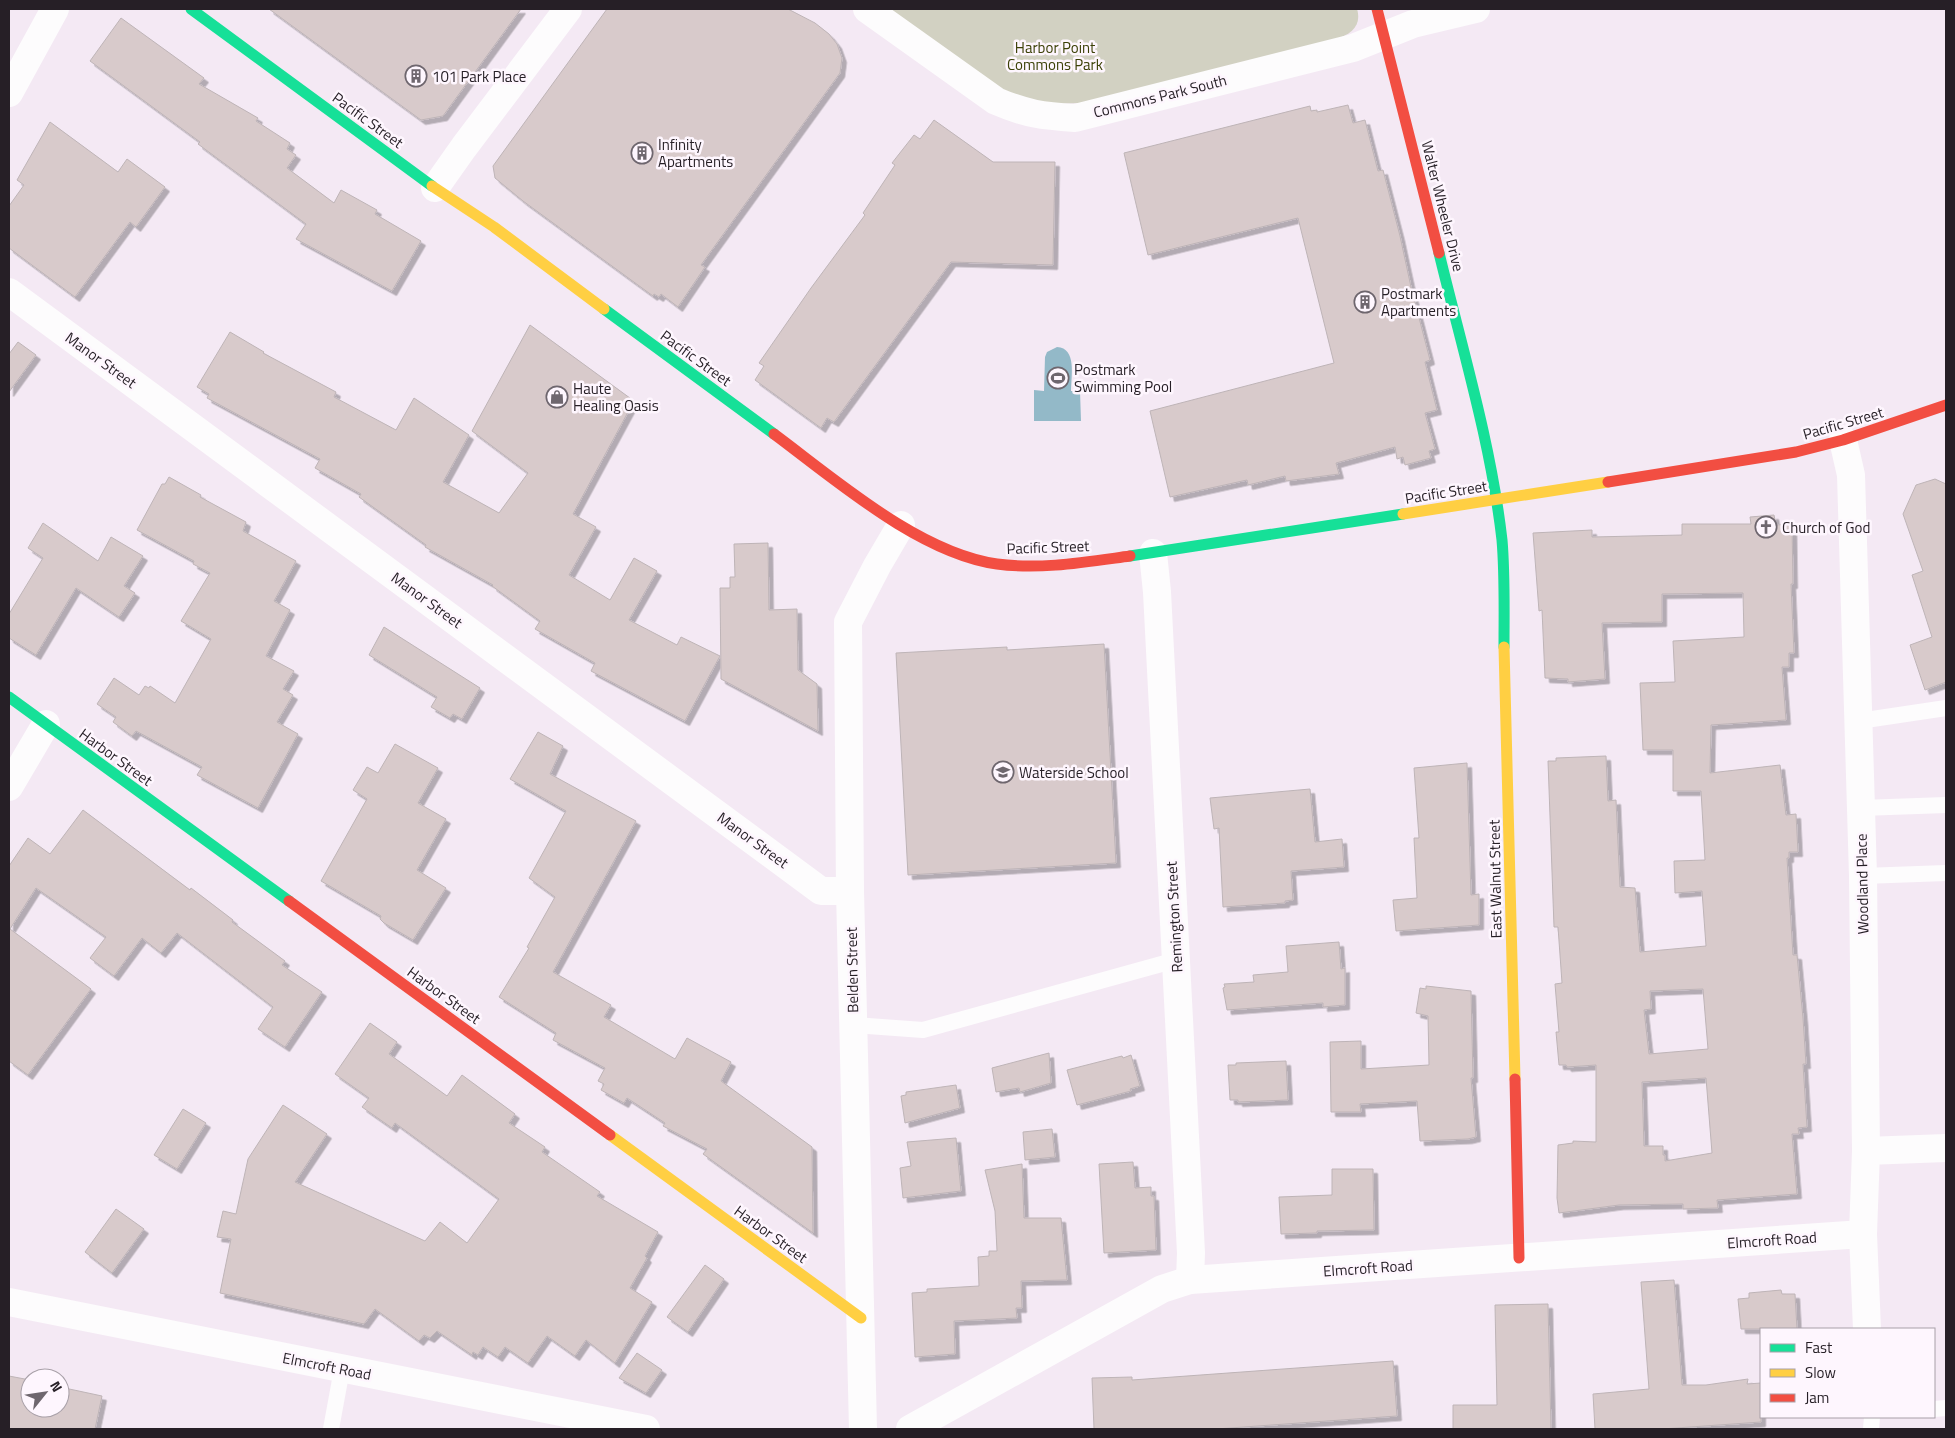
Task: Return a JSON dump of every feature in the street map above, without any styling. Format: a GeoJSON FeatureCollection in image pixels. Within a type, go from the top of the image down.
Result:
{"type":"FeatureCollection","features":[{"type":"Feature","properties":{"kind":"street"},"geometry":{"type":"LineString","coordinates":[[9,93],[55,9]]}},
{"type":"Feature","properties":{"kind":"street","name":"Pacific Street"},"geometry":{"type":"LineString","coordinates":[[191,9],[435,188],[494,227],[842,484],[901,525],[934,544],[973,559],[996,564],[1051,565],[1153,553],[1796,452],[1843,440],[1946,405]]}},
{"type":"Feature","properties":{"kind":"street"},"geometry":{"type":"LineString","coordinates":[[435,188],[568,9]]}},
{"type":"Feature","properties":{"kind":"street","name":"Commons Park South"},"geometry":{"type":"LineString","coordinates":[[867,9],[996,101],[1018,111],[1041,116],[1076,118],[1353,48],[1413,24],[1476,9]]}},
{"type":"Feature","properties":{"kind":"street","name":"Walter Wheeler Drive"},"geometry":{"type":"LineString","coordinates":[[1377,9],[1490,460],[1497,499]]}},
{"type":"Feature","properties":{"kind":"street","name":"Manor Street"},"geometry":{"type":"LineString","coordinates":[[9,292],[821,891],[850,891]]}},
{"type":"Feature","properties":{"kind":"street","name":"Woodland Place"},"geometry":{"type":"LineString","coordinates":[[1843,440],[1851,475],[1859,722],[1866,1151],[1863,1234],[1867,1328]]}},
{"type":"Feature","properties":{"kind":"street","name":"East Walnut Street"},"geometry":{"type":"LineString","coordinates":[[1497,499],[1502,542],[1519,1258]]}},
{"type":"Feature","properties":{"kind":"street","name":"Belden Street"},"geometry":{"type":"LineString","coordinates":[[863,1429],[850,891],[848,622],[901,525]]}},
{"type":"Feature","properties":{"kind":"street","name":"Remington Street"},"geometry":{"type":"LineString","coordinates":[[1153,553],[1157,592],[1191,1254],[1190,1280]]}},
{"type":"Feature","properties":{"kind":"street","name":"Harbor Street"},"geometry":{"type":"LineString","coordinates":[[9,697],[861,1318]]}},
{"type":"Feature","properties":{"kind":"street"},"geometry":{"type":"LineString","coordinates":[[9,787],[46,724]]}},
{"type":"Feature","properties":{"kind":"street"},"geometry":{"type":"LineString","coordinates":[[1866,1151],[1946,1148]]}},
{"type":"Feature","properties":{"kind":"street","name":"Elmcroft Road"},"geometry":{"type":"LineString","coordinates":[[910,1429],[1162,1289],[1190,1280],[1863,1234]]}},
{"type":"Feature","properties":{"kind":"street","name":"Elmcroft Road"},"geometry":{"type":"LineString","coordinates":[[9,1302],[646,1429]]}},
{"type":"Feature","properties":{"kind":"lane"},"geometry":{"type":"LineString","coordinates":[[1859,722],[1946,708]]}},
{"type":"Feature","properties":{"kind":"lane"},"geometry":{"type":"LineString","coordinates":[[1861,808],[1946,805]]}},
{"type":"Feature","properties":{"kind":"lane"},"geometry":{"type":"LineString","coordinates":[[1863,876],[1946,873]]}},
{"type":"Feature","properties":{"kind":"lane"},"geometry":{"type":"LineString","coordinates":[[854,1025],[923,1030],[1176,960]]}},
{"type":"Feature","properties":{"kind":"lane"},"geometry":{"type":"LineString","coordinates":[[331,1429],[342,1369]]}},
{"type":"Feature","properties":{"kind":"green space","name":"Harbor Point Commons Park"},"geometry":{"type":"Polygon","coordinates":[[[887,9],[1357,9],[1358,20],[1357,25],[1351,32],[1337,39],[1081,103],[1055,104],[1031,102],[999,89],[887,9]]]}},
{"type":"Feature","properties":{"kind":"water","name":"Postmark Swimming Pool"},"geometry":{"type":"Polygon","coordinates":[[[1057,347],[1068,352],[1070,357],[1072,364],[1071,391],[1080,391],[1081,421],[1034,421],[1034,390],[1044,391],[1045,357],[1047,352],[1057,347]]]}},
{"type":"Feature","properties":{"kind":"building","name":"101 Park Place"},"geometry":{"type":"Polygon","coordinates":[[[269,9],[521,9],[443,116],[421,120],[269,9]]]}},
{"type":"Feature","properties":{"kind":"building","name":"Infinity Apartments"},"geometry":{"type":"Polygon","coordinates":[[[607,9],[788,9],[815,23],[829,34],[837,44],[842,58],[840,73],[701,265],[705,267],[678,307],[661,294],[659,297],[654,294],[653,296],[523,201],[495,178],[493,166],[607,9]]]}},
{"type":"Feature","properties":{"kind":"building"},"geometry":{"type":"Polygon","coordinates":[[[121,18],[204,78],[199,84],[258,118],[256,121],[290,143],[287,149],[296,155],[287,168],[334,203],[341,190],[377,210],[375,214],[421,241],[392,291],[296,239],[306,224],[198,144],[200,142],[90,61],[121,18]]]}},
{"type":"Feature","properties":{"kind":"building","name":"Postmark Apartments"},"geometry":{"type":"Polygon","coordinates":[[[1348,105],[1353,123],[1365,120],[1378,171],[1383,170],[1430,360],[1425,362],[1437,410],[1425,413],[1435,449],[1429,451],[1431,458],[1405,465],[1403,457],[1397,459],[1395,447],[1336,463],[1339,474],[1286,481],[1285,476],[1248,485],[1247,480],[1170,497],[1150,411],[1334,363],[1298,218],[1148,255],[1124,153],[1310,106],[1311,111],[1317,110],[1317,112],[1348,105]]]}},
{"type":"Feature","properties":{"kind":"building"},"geometry":{"type":"Polygon","coordinates":[[[934,120],[993,162],[1055,162],[1053,265],[951,262],[834,422],[827,418],[821,428],[755,380],[764,366],[759,363],[865,215],[863,213],[895,165],[892,163],[914,135],[920,139],[934,120]]]}},
{"type":"Feature","properties":{"kind":"building"},"geometry":{"type":"Polygon","coordinates":[[[50,122],[118,172],[127,159],[165,187],[136,227],[130,222],[75,297],[9,248],[9,206],[24,185],[17,180],[50,122]]]}},
{"type":"Feature","properties":{"kind":"building"},"geometry":{"type":"Polygon","coordinates":[[[530,325],[634,401],[573,514],[596,527],[569,575],[610,600],[634,558],[657,571],[629,620],[677,645],[681,637],[720,656],[685,721],[591,671],[595,663],[535,629],[540,621],[493,585],[425,547],[426,545],[359,497],[361,494],[315,468],[320,459],[207,398],[209,394],[197,387],[230,332],[263,353],[336,392],[334,397],[396,430],[414,398],[469,435],[443,482],[499,513],[528,473],[472,431],[530,325]]]}},
{"type":"Feature","properties":{"kind":"building"},"geometry":{"type":"Polygon","coordinates":[[[18,342],[36,355],[9,392],[9,354],[18,342]]]}},
{"type":"Feature","properties":{"kind":"building"},"geometry":{"type":"Polygon","coordinates":[[[169,477],[201,495],[200,497],[246,522],[243,531],[296,561],[274,601],[290,610],[266,656],[294,671],[283,689],[293,695],[277,722],[298,734],[258,808],[197,775],[202,767],[136,731],[132,736],[113,722],[116,717],[97,704],[114,678],[139,695],[145,686],[149,688],[150,686],[175,703],[211,639],[181,621],[210,573],[193,564],[194,561],[137,530],[162,484],[165,484],[169,477]]]}},
{"type":"Feature","properties":{"kind":"building"},"geometry":{"type":"Polygon","coordinates":[[[1935,479],[1946,484],[1946,682],[1925,690],[1910,645],[1932,637],[1912,575],[1923,571],[1903,514],[1916,485],[1935,479]]]}},
{"type":"Feature","properties":{"kind":"building"},"geometry":{"type":"Polygon","coordinates":[[[1774,515],[1776,525],[1792,524],[1793,584],[1791,584],[1794,653],[1789,653],[1789,667],[1782,667],[1786,720],[1711,725],[1710,773],[1780,765],[1786,815],[1796,814],[1798,852],[1789,852],[1789,858],[1787,858],[1793,955],[1797,955],[1803,1018],[1806,1064],[1803,1064],[1807,1127],[1798,1128],[1799,1134],[1792,1134],[1797,1194],[1717,1200],[1718,1208],[1683,1209],[1683,1204],[1619,1205],[1559,1213],[1557,1198],[1558,1145],[1573,1143],[1573,1141],[1596,1142],[1596,1065],[1567,1067],[1566,1065],[1559,1065],[1556,1032],[1559,1032],[1555,984],[1562,983],[1558,927],[1554,927],[1548,761],[1556,761],[1556,758],[1606,756],[1608,801],[1616,800],[1620,887],[1635,888],[1640,952],[1706,946],[1702,891],[1675,893],[1674,861],[1705,860],[1701,791],[1673,791],[1673,750],[1643,750],[1640,683],[1675,682],[1673,641],[1744,637],[1743,593],[1662,594],[1662,622],[1602,623],[1605,679],[1568,682],[1568,679],[1545,678],[1542,610],[1539,611],[1533,533],[1592,530],[1592,537],[1682,535],[1682,524],[1751,524],[1750,517],[1774,515]],[[1703,989],[1650,991],[1651,1009],[1644,1010],[1649,1054],[1708,1049],[1703,989]],[[1706,1078],[1642,1082],[1644,1146],[1663,1146],[1665,1161],[1712,1153],[1706,1078]]]}},
{"type":"Feature","properties":{"kind":"building"},"geometry":{"type":"Polygon","coordinates":[[[43,523],[98,561],[111,537],[143,556],[124,586],[135,593],[119,617],[76,588],[36,655],[9,638],[9,614],[43,558],[28,548],[43,523]]]}},
{"type":"Feature","properties":{"kind":"building"},"geometry":{"type":"Polygon","coordinates":[[[768,543],[769,610],[797,609],[798,670],[817,684],[818,731],[721,679],[720,588],[730,588],[730,577],[735,577],[734,544],[768,543]]]}},
{"type":"Feature","properties":{"kind":"building"},"geometry":{"type":"Polygon","coordinates":[[[384,627],[480,688],[462,719],[453,714],[450,718],[431,707],[437,697],[369,655],[384,627]]]}},
{"type":"Feature","properties":{"kind":"building"},"geometry":{"type":"Polygon","coordinates":[[[1104,644],[1116,863],[908,875],[896,653],[1007,647],[1007,650],[1104,644]]]}},
{"type":"Feature","properties":{"kind":"building"},"geometry":{"type":"Polygon","coordinates":[[[538,732],[563,746],[550,774],[636,821],[553,972],[611,1005],[604,1017],[675,1059],[687,1038],[731,1062],[721,1081],[812,1147],[813,1233],[703,1154],[707,1149],[663,1126],[665,1123],[627,1098],[624,1103],[601,1090],[604,1084],[598,1081],[605,1068],[553,1040],[556,1033],[499,997],[529,948],[527,947],[555,897],[529,878],[566,811],[510,779],[538,732]]]}},
{"type":"Feature","properties":{"kind":"building"},"geometry":{"type":"Polygon","coordinates":[[[395,744],[438,768],[418,803],[446,819],[417,870],[446,888],[413,940],[384,923],[380,919],[381,916],[321,881],[367,799],[353,790],[367,767],[378,773],[395,744]]]}},
{"type":"Feature","properties":{"kind":"building"},"geometry":{"type":"Polygon","coordinates":[[[1467,763],[1471,895],[1479,894],[1479,925],[1396,931],[1393,900],[1417,898],[1414,838],[1419,838],[1414,768],[1467,763]]]}},
{"type":"Feature","properties":{"kind":"building"},"geometry":{"type":"Polygon","coordinates":[[[1310,789],[1315,842],[1342,839],[1344,867],[1291,871],[1293,900],[1285,901],[1285,903],[1223,907],[1219,828],[1214,829],[1210,798],[1310,789]]]}},
{"type":"Feature","properties":{"kind":"building"},"geometry":{"type":"Polygon","coordinates":[[[83,810],[190,890],[191,888],[233,920],[232,922],[285,961],[282,965],[322,992],[285,1047],[258,1029],[273,1007],[177,933],[161,953],[142,938],[114,976],[90,958],[106,937],[36,888],[10,929],[91,989],[28,1075],[9,1061],[9,866],[28,838],[50,854],[83,810]]]}},
{"type":"Feature","properties":{"kind":"building"},"geometry":{"type":"Polygon","coordinates":[[[1339,942],[1341,969],[1345,968],[1345,1005],[1323,1007],[1323,1003],[1227,1010],[1224,984],[1254,982],[1253,975],[1288,972],[1286,946],[1339,942]]]}},
{"type":"Feature","properties":{"kind":"building"},"geometry":{"type":"Polygon","coordinates":[[[1426,986],[1471,991],[1473,1078],[1471,1078],[1476,1137],[1420,1141],[1417,1101],[1360,1104],[1361,1112],[1331,1112],[1330,1042],[1361,1041],[1361,1069],[1429,1065],[1428,1016],[1416,1013],[1420,988],[1426,989],[1426,986]]]}},
{"type":"Feature","properties":{"kind":"building"},"geometry":{"type":"Polygon","coordinates":[[[370,1023],[397,1042],[389,1054],[447,1096],[462,1075],[515,1114],[509,1123],[545,1147],[542,1152],[600,1192],[597,1196],[658,1232],[645,1256],[647,1258],[630,1288],[652,1302],[615,1363],[586,1340],[575,1356],[547,1336],[528,1363],[505,1347],[498,1357],[483,1347],[478,1355],[473,1352],[472,1355],[437,1331],[430,1338],[424,1335],[419,1341],[375,1309],[364,1324],[220,1293],[231,1239],[217,1237],[223,1211],[236,1214],[248,1159],[283,1105],[327,1134],[295,1182],[425,1241],[440,1222],[467,1243],[499,1199],[395,1123],[392,1128],[362,1107],[369,1098],[335,1074],[370,1023]]]}},
{"type":"Feature","properties":{"kind":"building"},"geometry":{"type":"Polygon","coordinates":[[[1049,1053],[1051,1083],[1020,1092],[1019,1088],[996,1092],[992,1068],[1049,1053]]]}},
{"type":"Feature","properties":{"kind":"building"},"geometry":{"type":"Polygon","coordinates":[[[1131,1055],[1140,1086],[1130,1089],[1131,1091],[1077,1105],[1067,1070],[1131,1055]]]}},
{"type":"Feature","properties":{"kind":"building"},"geometry":{"type":"Polygon","coordinates":[[[1286,1061],[1288,1100],[1238,1102],[1238,1100],[1230,1100],[1228,1065],[1286,1061]]]}},
{"type":"Feature","properties":{"kind":"building"},"geometry":{"type":"Polygon","coordinates":[[[956,1085],[960,1108],[905,1123],[901,1096],[906,1095],[906,1092],[956,1085]]]}},
{"type":"Feature","properties":{"kind":"building"},"geometry":{"type":"Polygon","coordinates":[[[183,1109],[206,1123],[177,1169],[154,1155],[183,1109]]]}},
{"type":"Feature","properties":{"kind":"building"},"geometry":{"type":"Polygon","coordinates":[[[1052,1129],[1055,1157],[1025,1160],[1023,1132],[1052,1129]]]}},
{"type":"Feature","properties":{"kind":"building"},"geometry":{"type":"Polygon","coordinates":[[[956,1138],[961,1191],[903,1198],[900,1168],[911,1166],[907,1142],[956,1138]]]}},
{"type":"Feature","properties":{"kind":"building"},"geometry":{"type":"Polygon","coordinates":[[[1133,1162],[1135,1188],[1151,1187],[1151,1196],[1154,1196],[1156,1250],[1104,1253],[1099,1164],[1133,1162]]]}},
{"type":"Feature","properties":{"kind":"building"},"geometry":{"type":"Polygon","coordinates":[[[1022,1164],[1024,1218],[1061,1218],[1067,1280],[1021,1281],[1022,1308],[1016,1308],[1017,1318],[954,1321],[955,1354],[915,1357],[912,1293],[927,1292],[927,1289],[979,1286],[978,1257],[989,1256],[989,1251],[997,1251],[995,1211],[985,1170],[1022,1164]]]}},
{"type":"Feature","properties":{"kind":"building"},"geometry":{"type":"Polygon","coordinates":[[[1332,1169],[1373,1169],[1374,1230],[1281,1234],[1279,1197],[1332,1195],[1332,1169]]]}},
{"type":"Feature","properties":{"kind":"building"},"geometry":{"type":"Polygon","coordinates":[[[116,1209],[144,1229],[112,1273],[85,1252],[116,1209]]]}},
{"type":"Feature","properties":{"kind":"building"},"geometry":{"type":"Polygon","coordinates":[[[705,1265],[724,1279],[688,1332],[667,1317],[705,1265]]]}},
{"type":"Feature","properties":{"kind":"building"},"geometry":{"type":"Polygon","coordinates":[[[1674,1280],[1682,1385],[1706,1385],[1748,1379],[1747,1384],[1760,1383],[1761,1422],[1662,1429],[1595,1429],[1593,1394],[1649,1389],[1641,1282],[1674,1280]]]}},
{"type":"Feature","properties":{"kind":"building"},"geometry":{"type":"Polygon","coordinates":[[[1781,1290],[1782,1294],[1795,1294],[1797,1328],[1741,1329],[1738,1299],[1749,1298],[1749,1293],[1781,1290]]]}},
{"type":"Feature","properties":{"kind":"building"},"geometry":{"type":"Polygon","coordinates":[[[1548,1304],[1551,1429],[1453,1429],[1453,1405],[1497,1405],[1495,1305],[1548,1304]]]}},
{"type":"Feature","properties":{"kind":"building"},"geometry":{"type":"Polygon","coordinates":[[[637,1353],[662,1370],[646,1393],[619,1378],[637,1353]]]}},
{"type":"Feature","properties":{"kind":"building"},"geometry":{"type":"Polygon","coordinates":[[[1393,1361],[1397,1416],[1216,1429],[1094,1429],[1092,1378],[1132,1377],[1132,1380],[1393,1361]]]}},
{"type":"Feature","properties":{"kind":"building"},"geometry":{"type":"Polygon","coordinates":[[[9,1376],[20,1378],[20,1418],[70,1418],[70,1389],[102,1396],[95,1429],[9,1429],[9,1376]]]}},
{"type":"Feature","properties":{"kind":"traffic: fast"},"geometry":{"type":"LineString","coordinates":[[191,9],[432,186]]}},
{"type":"Feature","properties":{"kind":"traffic: fast"},"geometry":{"type":"LineString","coordinates":[[1439,253],[1475,396],[1497,504],[1503,553],[1504,647]]}},
{"type":"Feature","properties":{"kind":"traffic: fast"},"geometry":{"type":"LineString","coordinates":[[604,309],[774,434]]}},
{"type":"Feature","properties":{"kind":"traffic: fast"},"geometry":{"type":"LineString","coordinates":[[1130,556],[1403,514]]}},
{"type":"Feature","properties":{"kind":"traffic: fast"},"geometry":{"type":"LineString","coordinates":[[9,697],[289,901]]}},
{"type":"Feature","properties":{"kind":"traffic: slow"},"geometry":{"type":"LineString","coordinates":[[432,186],[494,227],[604,309]]}},
{"type":"Feature","properties":{"kind":"traffic: slow"},"geometry":{"type":"LineString","coordinates":[[1403,514],[1608,482]]}},
{"type":"Feature","properties":{"kind":"traffic: slow"},"geometry":{"type":"LineString","coordinates":[[1504,647],[1515,1079]]}},
{"type":"Feature","properties":{"kind":"traffic: slow"},"geometry":{"type":"LineString","coordinates":[[610,1135],[861,1318]]}},
{"type":"Feature","properties":{"kind":"traffic: jam"},"geometry":{"type":"LineString","coordinates":[[1377,9],[1439,253]]}},
{"type":"Feature","properties":{"kind":"traffic: jam"},"geometry":{"type":"LineString","coordinates":[[1608,482],[1796,452],[1843,440],[1946,405]]}},
{"type":"Feature","properties":{"kind":"traffic: jam"},"geometry":{"type":"LineString","coordinates":[[774,434],[880,512],[938,546],[968,557],[997,564],[1030,566],[1097,561],[1130,556]]}},
{"type":"Feature","properties":{"kind":"traffic: jam"},"geometry":{"type":"LineString","coordinates":[[289,901],[610,1135]]}},
{"type":"Feature","properties":{"kind":"traffic: jam"},"geometry":{"type":"LineString","coordinates":[[1515,1079],[1519,1258]]}},
{"type":"Feature","properties":{"kind":"place","name":"101 Park Place"},"geometry":{"type":"Point","coordinates":[416,76]}},
{"type":"Feature","properties":{"kind":"place","name":"Infinity Apartments"},"geometry":{"type":"Point","coordinates":[642,153]}},
{"type":"Feature","properties":{"kind":"place","name":"Postmark Apartments"},"geometry":{"type":"Point","coordinates":[1365,302]}},
{"type":"Feature","properties":{"kind":"place","name":"Postmark Swimming Pool"},"geometry":{"type":"Point","coordinates":[1058,378]}},
{"type":"Feature","properties":{"kind":"place","name":"Haute Healing Oasis"},"geometry":{"type":"Point","coordinates":[557,397]}},
{"type":"Feature","properties":{"kind":"place","name":"Church of God"},"geometry":{"type":"Point","coordinates":[1766,527]}},
{"type":"Feature","properties":{"kind":"place","name":"Waterside School"},"geometry":{"type":"Point","coordinates":[1003,772]}}]}
